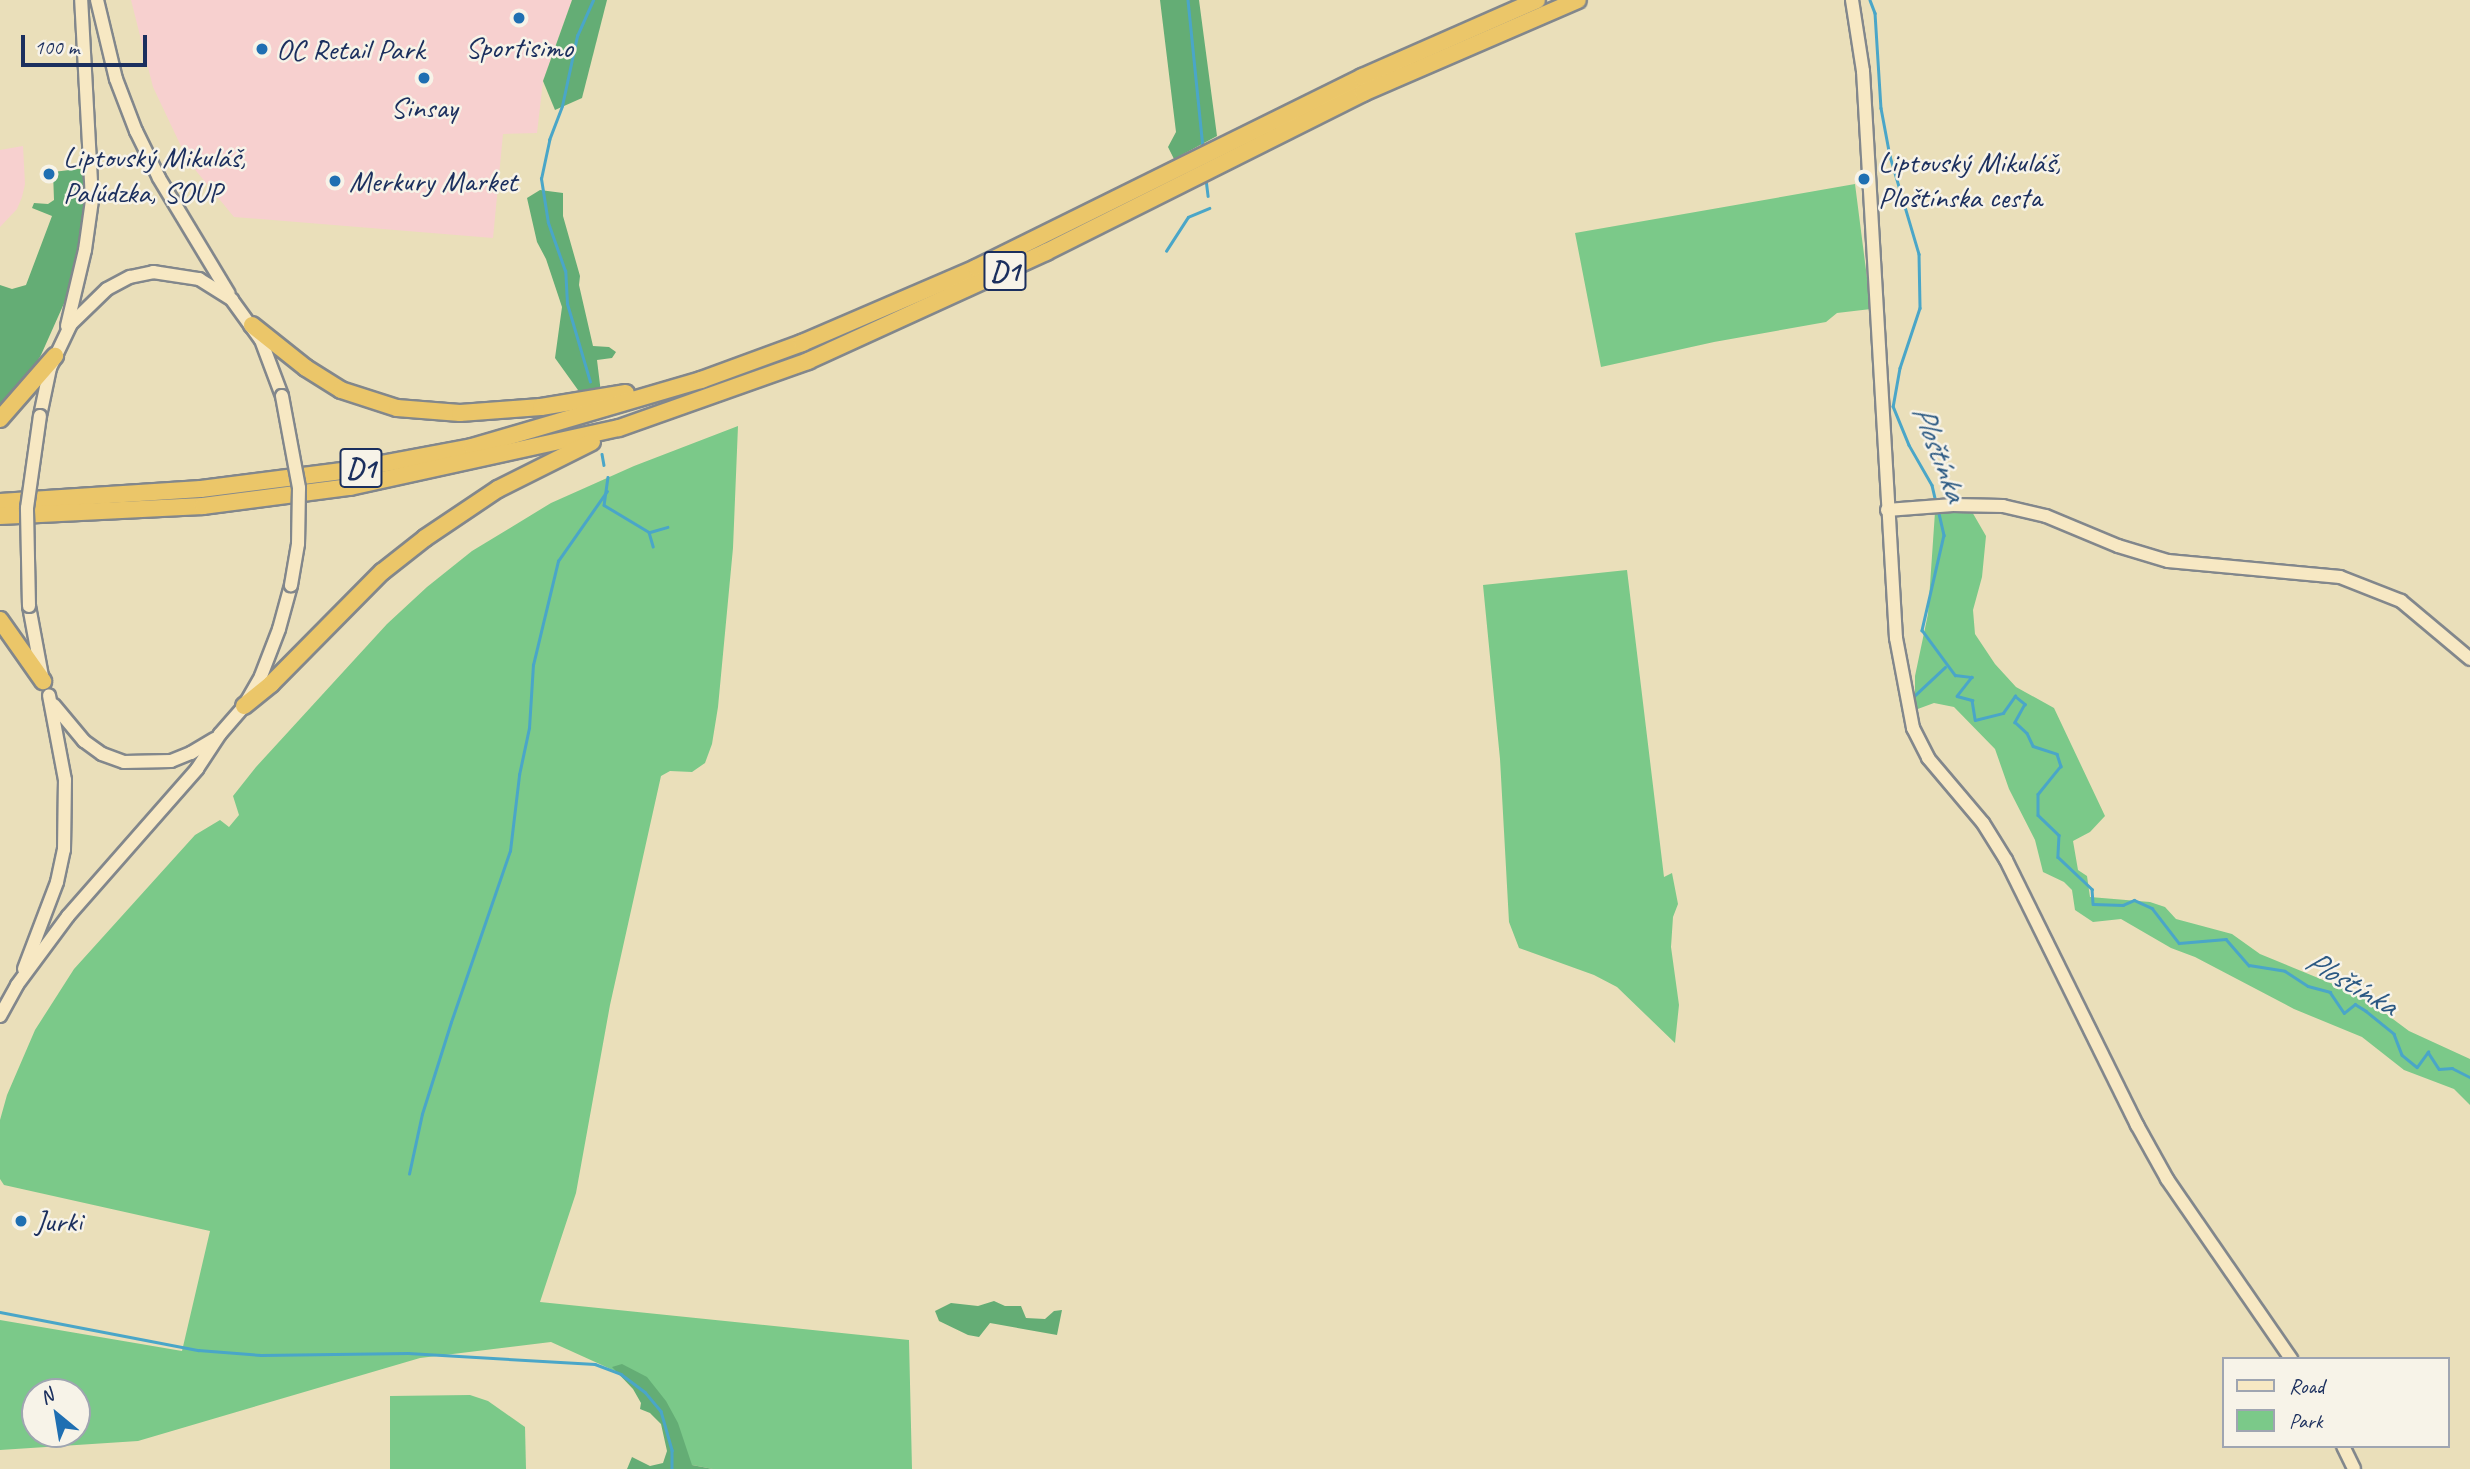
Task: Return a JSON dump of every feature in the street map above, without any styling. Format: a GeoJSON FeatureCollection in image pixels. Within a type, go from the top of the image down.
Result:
{"type":"FeatureCollection","features":[{"type":"Feature","properties":{"kind":"highway","name":"D1"},"geometry":{"type":"LineString","coordinates":[[5,509],[201,489],[350,470],[472,447],[701,380],[802,343],[976,268],[1362,77],[1537,0]]}},
{"type":"Feature","properties":{"kind":"highway","name":"D1"},"geometry":{"type":"LineString","coordinates":[[5,509],[202,506],[350,487],[619,428],[808,361],[1046,252],[1426,64],[1578,0]]}},
{"type":"Feature","properties":{"kind":"highway"},"geometry":{"type":"LineString","coordinates":[[252,325],[306,368],[341,390],[378,404],[414,411],[460,413],[541,407],[701,380]]}},
{"type":"Feature","properties":{"kind":"highway"},"geometry":{"type":"LineString","coordinates":[[0,419],[55,356]]}},
{"type":"Feature","properties":{"kind":"highway"},"geometry":{"type":"LineString","coordinates":[[244,706],[271,684],[382,572],[425,537],[498,489],[619,428]]}},
{"type":"Feature","properties":{"kind":"highway"},"geometry":{"type":"LineString","coordinates":[[4,625],[46,688]]}},
{"type":"Feature","properties":{"kind":"main road"},"geometry":{"type":"LineString","coordinates":[[0,1016],[17,985],[57,882],[64,850],[65,780],[29,606],[27,508],[40,416],[55,356],[65,333],[85,250],[92,200],[81,0]]}},
{"type":"Feature","properties":{"kind":"main road"},"geometry":{"type":"LineString","coordinates":[[17,985],[68,916],[197,769],[220,734],[244,706],[261,676],[279,629],[291,585],[298,544],[299,488],[282,396],[270,357],[252,325],[232,300],[159,178],[135,131],[114,70],[97,0]]}},
{"type":"Feature","properties":{"kind":"main road"},"geometry":{"type":"LineString","coordinates":[[1852,0],[1863,71],[1887,510],[1899,659],[1917,738],[1928,758],[1994,839],[2153,1156],[2184,1207],[2290,1357]]}},
{"type":"Feature","properties":{"kind":"main road"},"geometry":{"type":"LineString","coordinates":[[65,333],[97,296],[120,282],[146,273],[166,272],[194,277],[214,286],[232,300]]}},
{"type":"Feature","properties":{"kind":"main road"},"geometry":{"type":"LineString","coordinates":[[1887,510],[1992,505],[2032,512],[2133,552],[2178,563],[2340,577],[2401,601],[2470,659]]}},
{"type":"Feature","properties":{"kind":"main road"},"geometry":{"type":"LineString","coordinates":[[46,688],[67,724],[84,741],[102,754],[124,762],[171,761],[191,753],[220,734]]}},
{"type":"Feature","properties":{"kind":"main road"},"geometry":{"type":"LineString","coordinates":[[2344,1448],[2354,1469]]}},
{"type":"Feature","properties":{"kind":"shaded area"},"geometry":{"type":"Polygon","coordinates":[[[131,0],[572,0],[543,81],[537,133],[503,134],[493,238],[234,217],[188,161],[153,87],[131,0]]]}},
{"type":"Feature","properties":{"kind":"shaded area"},"geometry":{"type":"Polygon","coordinates":[[[23,146],[25,184],[22,197],[17,209],[0,227],[0,150],[23,146]]]}},
{"type":"Feature","properties":{"kind":"green space"},"geometry":{"type":"Polygon","coordinates":[[[572,0],[607,0],[582,98],[555,110],[543,81],[572,0]]]}},
{"type":"Feature","properties":{"kind":"green space"},"geometry":{"type":"Polygon","coordinates":[[[1160,0],[1199,0],[1217,136],[1174,159],[1168,147],[1176,132],[1160,0]]]}},
{"type":"Feature","properties":{"kind":"green space"},"geometry":{"type":"Polygon","coordinates":[[[86,168],[82,231],[66,299],[41,355],[27,378],[0,409],[0,285],[12,289],[26,285],[52,216],[32,208],[34,203],[48,204],[54,200],[53,172],[86,168]]]}},
{"type":"Feature","properties":{"kind":"green space"},"geometry":{"type":"Polygon","coordinates":[[[1855,184],[1871,309],[1837,313],[1826,322],[1714,342],[1601,367],[1575,233],[1855,184]]]}},
{"type":"Feature","properties":{"kind":"green space"},"geometry":{"type":"Polygon","coordinates":[[[540,190],[563,193],[563,216],[580,276],[579,285],[593,346],[609,347],[616,352],[612,358],[597,360],[601,393],[583,397],[555,358],[562,307],[546,259],[537,242],[527,198],[540,190]]]}},
{"type":"Feature","properties":{"kind":"green space"},"geometry":{"type":"Polygon","coordinates":[[[738,426],[733,548],[712,744],[705,763],[692,772],[670,771],[661,776],[610,1005],[576,1193],[540,1302],[909,1340],[912,1469],[713,1469],[687,1464],[646,1385],[551,1342],[420,1358],[138,1441],[91,1444],[91,1378],[21,1378],[21,1448],[31,1448],[0,1450],[0,1320],[182,1351],[210,1231],[4,1185],[0,1179],[0,1120],[7,1095],[35,1030],[74,969],[195,835],[220,820],[229,827],[239,815],[233,796],[256,767],[387,624],[472,551],[551,503],[634,466],[738,426]]]}},
{"type":"Feature","properties":{"kind":"green space"},"geometry":{"type":"Polygon","coordinates":[[[1971,510],[1986,536],[1982,577],[1973,610],[1975,634],[1995,664],[2016,687],[2054,708],[2105,816],[2090,832],[2073,841],[2078,870],[2087,876],[2090,897],[2150,902],[2165,907],[2176,919],[2232,934],[2260,954],[2362,996],[2409,1031],[2470,1059],[2470,1105],[2454,1089],[2404,1070],[2362,1037],[2294,1009],[2195,957],[2171,948],[2121,919],[2093,922],[2075,910],[2072,890],[2064,882],[2043,872],[2035,840],[2009,789],[1995,749],[1954,707],[1934,703],[1915,710],[1915,676],[1928,614],[1935,512],[1971,510]]]}},
{"type":"Feature","properties":{"kind":"green space"},"geometry":{"type":"Polygon","coordinates":[[[1627,570],[1664,877],[1672,873],[1678,904],[1673,917],[1671,947],[1679,1005],[1675,1043],[1617,987],[1594,975],[1519,948],[1509,922],[1500,759],[1483,585],[1627,570]]]}},
{"type":"Feature","properties":{"kind":"green space"},"geometry":{"type":"Polygon","coordinates":[[[994,1301],[1005,1306],[1021,1306],[1026,1318],[1045,1319],[1054,1311],[1062,1310],[1057,1335],[990,1323],[979,1337],[968,1335],[939,1321],[935,1311],[951,1303],[978,1306],[994,1301]]]}},
{"type":"Feature","properties":{"kind":"green space"},"geometry":{"type":"Polygon","coordinates":[[[622,1364],[647,1377],[666,1401],[678,1423],[692,1465],[713,1469],[627,1469],[632,1457],[650,1466],[663,1463],[667,1451],[661,1424],[650,1413],[640,1409],[641,1403],[633,1389],[612,1367],[622,1364]]]}},
{"type":"Feature","properties":{"kind":"green space"},"geometry":{"type":"Polygon","coordinates":[[[470,1395],[488,1401],[525,1427],[526,1469],[390,1469],[390,1396],[470,1395]]]}},
{"type":"Feature","properties":{"kind":"waterway"},"geometry":{"type":"LineString","coordinates":[[590,382],[567,304],[565,271],[548,223],[541,179],[549,140],[562,106],[577,36],[593,0]]}},
{"type":"Feature","properties":{"kind":"waterway"},"geometry":{"type":"LineString","coordinates":[[1188,0],[1203,148]]}},
{"type":"Feature","properties":{"kind":"waterway","name":"Ploštínka"},"geometry":{"type":"LineString","coordinates":[[1870,0],[1875,13],[1881,108],[1890,156],[1919,254],[1920,308],[1900,368],[1893,406],[1909,445],[1932,485],[1936,502]]}},
{"type":"Feature","properties":{"kind":"waterway"},"geometry":{"type":"LineString","coordinates":[[1206,179],[1208,196]]}},
{"type":"Feature","properties":{"kind":"waterway"},"geometry":{"type":"LineString","coordinates":[[1166,251],[1188,217],[1209,208]]}},
{"type":"Feature","properties":{"kind":"waterway"},"geometry":{"type":"LineString","coordinates":[[602,454],[604,465]]}},
{"type":"Feature","properties":{"kind":"waterway"},"geometry":{"type":"LineString","coordinates":[[608,477],[604,505],[649,532],[653,546]]}},
{"type":"Feature","properties":{"kind":"waterway"},"geometry":{"type":"LineString","coordinates":[[409,1174],[422,1114],[510,851],[519,775],[529,728],[533,665],[558,561],[607,491]]}},
{"type":"Feature","properties":{"kind":"waterway","name":"Ploštínka"},"geometry":{"type":"LineString","coordinates":[[1938,509],[1944,535],[1922,630],[1955,675],[1972,677],[1957,696],[1972,700],[1975,720],[2003,713],[2015,696],[2025,704],[2015,722],[2027,733],[2033,746],[2057,754],[2061,766],[2038,794],[2038,815],[2059,835],[2058,857],[2092,889],[2093,904],[2123,905],[2134,900],[2152,908],[2179,943],[2226,939],[2249,965],[2285,971],[2308,986],[2330,992],[2344,1013],[2355,1004],[2366,1011],[2394,1034],[2402,1055],[2417,1067],[2428,1052],[2439,1069],[2452,1068],[2470,1077]]}},
{"type":"Feature","properties":{"kind":"waterway"},"geometry":{"type":"LineString","coordinates":[[650,532],[667,527]]}},
{"type":"Feature","properties":{"kind":"waterway"},"geometry":{"type":"LineString","coordinates":[[1912,698],[1945,667]]}},
{"type":"Feature","properties":{"kind":"waterway"},"geometry":{"type":"LineString","coordinates":[[0,1312],[198,1350],[261,1355],[408,1353],[595,1364],[621,1374],[645,1392],[661,1411],[672,1450],[672,1469]]}},
{"type":"Feature","properties":{"kind":"place","name":"Sportisimo"},"geometry":{"type":"Point","coordinates":[519,18]}},
{"type":"Feature","properties":{"kind":"place","name":"OC Retail Park"},"geometry":{"type":"Point","coordinates":[262,49]}},
{"type":"Feature","properties":{"kind":"place","name":"Sinsay"},"geometry":{"type":"Point","coordinates":[424,78]}},
{"type":"Feature","properties":{"kind":"place","name":"Liptovský Mikuláš, Palúdzka, SOUP"},"geometry":{"type":"Point","coordinates":[49,174]}},
{"type":"Feature","properties":{"kind":"place","name":"Liptovský Mikuláš, Ploštínska cesta"},"geometry":{"type":"Point","coordinates":[1864,179]}},
{"type":"Feature","properties":{"kind":"place","name":"Merkury Market"},"geometry":{"type":"Point","coordinates":[335,181]}},
{"type":"Feature","properties":{"kind":"place","name":"Jurki"},"geometry":{"type":"Point","coordinates":[21,1221]}}]}
